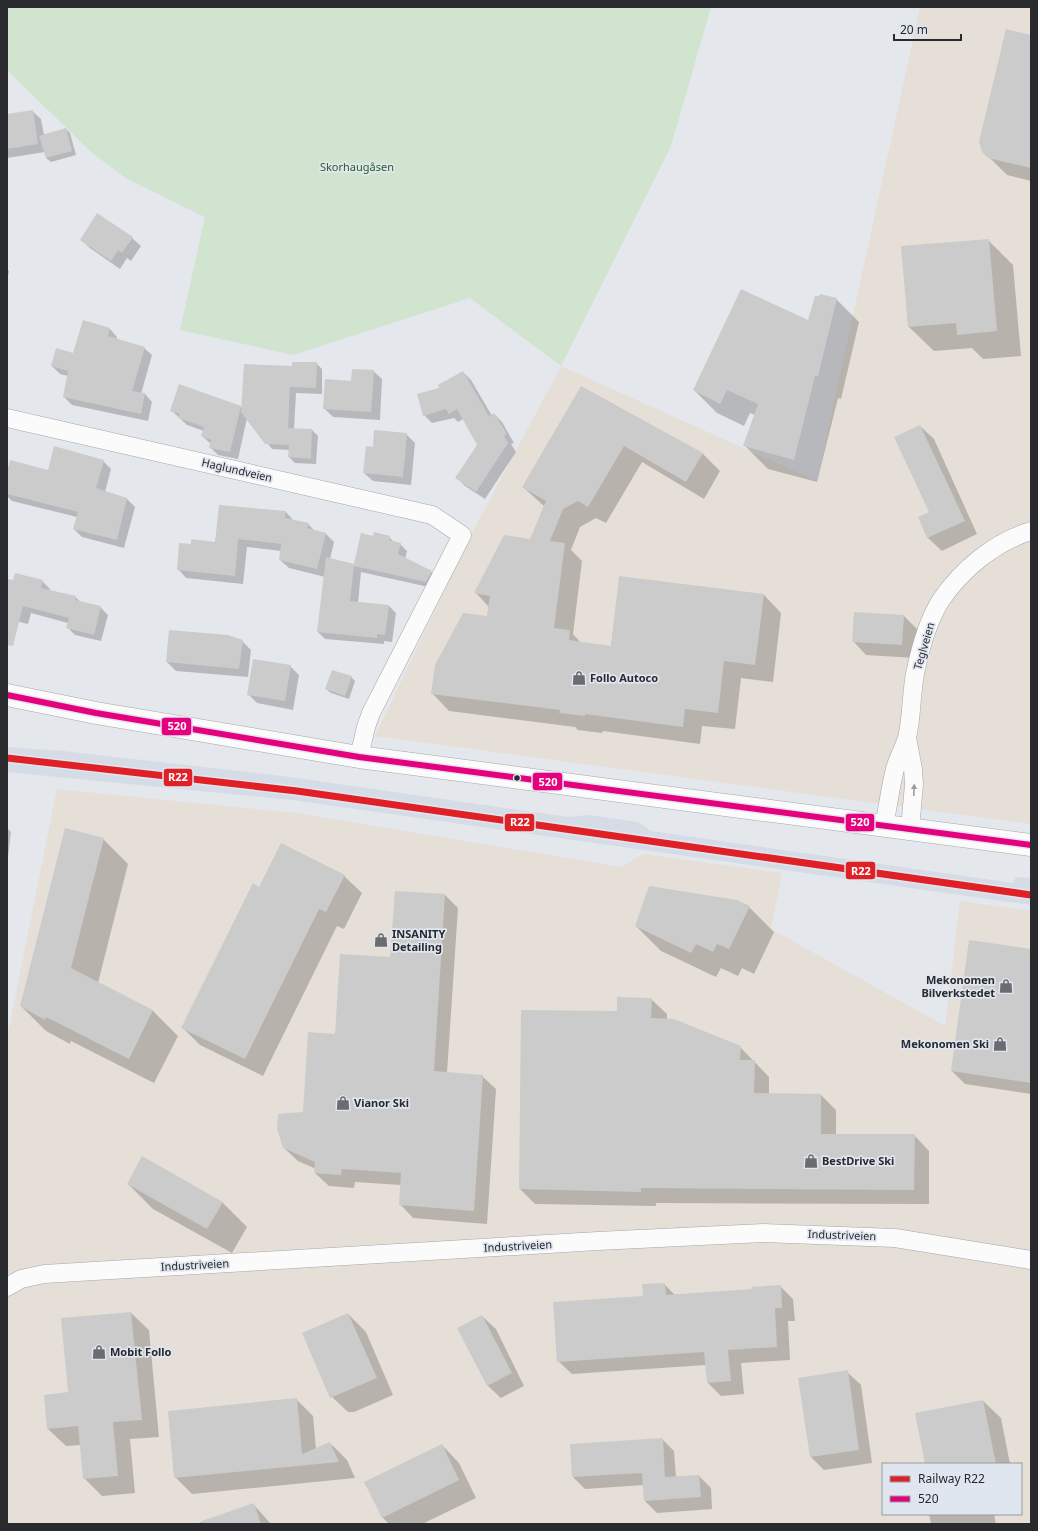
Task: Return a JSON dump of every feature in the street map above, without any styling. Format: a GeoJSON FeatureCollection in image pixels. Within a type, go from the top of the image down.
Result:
{"type":"FeatureCollection","features":[{"type":"Feature","properties":{"kind":"main road"},"geometry":{"type":"LineString","coordinates":[[7,695],[111,716],[359,757],[1031,845]]}},
{"type":"Feature","properties":{"kind":"street","name":"Haglundveien"},"geometry":{"type":"LineString","coordinates":[[7,418],[432,515],[462,535],[371,713],[359,757]]}},
{"type":"Feature","properties":{"kind":"street","name":"Teglveien"},"geometry":{"type":"LineString","coordinates":[[884,826],[895,768],[907,737],[915,674],[920,653],[925,635],[941,600],[956,582],[987,553],[1002,543],[1031,531]]}},
{"type":"Feature","properties":{"kind":"street","name":"Teglveien"},"geometry":{"type":"LineString","coordinates":[[907,737],[914,784],[910,829]]}},
{"type":"Feature","properties":{"kind":"street","name":"Industriveien"},"geometry":{"type":"LineString","coordinates":[[7,1287],[21,1279],[44,1274],[764,1233],[895,1238],[1031,1260]]}},
{"type":"Feature","properties":{"kind":"shaded area"},"geometry":{"type":"Polygon","coordinates":[[[920,7],[1031,7],[1031,824],[375,736],[473,531],[561,366],[817,481],[920,7]]]}},
{"type":"Feature","properties":{"kind":"shaded area"},"geometry":{"type":"Polygon","coordinates":[[[7,747],[63,751],[290,777],[568,817],[588,815],[638,822],[651,831],[1013,883],[1016,877],[1031,878],[1031,905],[292,800],[7,772],[7,747]]]}},
{"type":"Feature","properties":{"kind":"shaded area"},"geometry":{"type":"Polygon","coordinates":[[[57,789],[297,813],[622,867],[643,854],[782,873],[771,929],[945,1026],[960,901],[1031,911],[1031,1524],[7,1524],[7,1039],[57,789]]]}},
{"type":"Feature","properties":{"kind":"green space","name":"Skorhaugåsen"},"geometry":{"type":"Polygon","coordinates":[[[7,7],[711,7],[671,146],[561,366],[470,298],[293,355],[180,330],[205,217],[127,179],[91,152],[7,70],[7,7]]]}},
{"type":"Feature","properties":{"kind":"building"},"geometry":{"type":"Polygon","coordinates":[[[1006,29],[1031,35],[1031,168],[988,158],[982,152],[979,142],[1006,29]]]}},
{"type":"Feature","properties":{"kind":"building"},"geometry":{"type":"Polygon","coordinates":[[[33,110],[38,144],[7,149],[7,114],[33,110]]]}},
{"type":"Feature","properties":{"kind":"building"},"geometry":{"type":"Polygon","coordinates":[[[66,128],[72,151],[46,158],[39,136],[66,128]]]}},
{"type":"Feature","properties":{"kind":"building"},"geometry":{"type":"Polygon","coordinates":[[[97,213],[133,237],[122,253],[118,250],[111,261],[80,240],[97,213]]]}},
{"type":"Feature","properties":{"kind":"building"},"geometry":{"type":"Polygon","coordinates":[[[989,239],[997,331],[957,335],[956,323],[908,327],[901,246],[989,239]]]}},
{"type":"Feature","properties":{"kind":"building"},"geometry":{"type":"Polygon","coordinates":[[[741,289],[808,320],[815,296],[819,296],[820,294],[837,298],[818,376],[815,376],[794,460],[743,446],[758,404],[727,390],[720,404],[693,390],[741,289]]]}},
{"type":"Feature","properties":{"kind":"building"},"geometry":{"type":"Polygon","coordinates":[[[83,320],[110,328],[108,336],[145,347],[132,391],[145,393],[141,414],[63,397],[68,371],[51,366],[56,348],[73,353],[83,320]]]}},
{"type":"Feature","properties":{"kind":"building"},"geometry":{"type":"Polygon","coordinates":[[[292,362],[317,362],[316,388],[290,387],[288,428],[312,429],[311,459],[288,457],[289,445],[265,444],[241,412],[244,364],[292,366],[292,362]]]}},
{"type":"Feature","properties":{"kind":"building"},"geometry":{"type":"Polygon","coordinates":[[[352,369],[374,370],[371,412],[323,409],[325,379],[351,381],[352,369]]]}},
{"type":"Feature","properties":{"kind":"building"},"geometry":{"type":"Polygon","coordinates":[[[463,371],[489,416],[494,413],[507,434],[504,436],[508,443],[476,492],[455,478],[477,445],[457,409],[449,414],[446,409],[423,416],[417,394],[439,388],[438,385],[463,371]]]}},
{"type":"Feature","properties":{"kind":"building"},"geometry":{"type":"Polygon","coordinates":[[[179,384],[241,406],[230,452],[209,448],[211,440],[201,436],[204,427],[178,418],[180,414],[170,411],[179,384]]]}},
{"type":"Feature","properties":{"kind":"building"},"geometry":{"type":"Polygon","coordinates":[[[581,386],[703,453],[686,482],[624,446],[588,507],[578,501],[563,509],[550,541],[565,543],[554,628],[570,630],[569,640],[611,646],[619,576],[764,594],[755,665],[724,661],[718,713],[685,709],[683,727],[585,714],[585,716],[559,713],[560,710],[431,694],[435,665],[463,613],[487,616],[490,596],[474,593],[504,535],[530,539],[546,501],[522,487],[581,386]]]}},
{"type":"Feature","properties":{"kind":"building"},"geometry":{"type":"Polygon","coordinates":[[[920,425],[965,521],[927,538],[918,517],[929,512],[894,437],[920,425]]]}},
{"type":"Feature","properties":{"kind":"building"},"geometry":{"type":"Polygon","coordinates":[[[374,430],[407,433],[403,477],[363,473],[366,446],[373,447],[374,430]]]}},
{"type":"Feature","properties":{"kind":"building"},"geometry":{"type":"Polygon","coordinates":[[[54,446],[104,460],[96,488],[127,498],[117,540],[73,529],[78,512],[7,494],[7,475],[10,460],[48,470],[54,446]]]}},
{"type":"Feature","properties":{"kind":"building"},"geometry":{"type":"Polygon","coordinates":[[[219,505],[286,511],[285,518],[309,523],[307,528],[326,533],[317,569],[279,560],[281,544],[238,539],[235,576],[177,570],[179,543],[191,544],[191,539],[215,542],[219,505]]]}},
{"type":"Feature","properties":{"kind":"building"},"geometry":{"type":"Polygon","coordinates":[[[374,532],[390,536],[389,540],[401,543],[398,554],[432,571],[426,582],[354,566],[350,601],[389,605],[385,635],[377,634],[377,638],[317,632],[326,557],[354,564],[361,533],[373,536],[374,532]]]}},
{"type":"Feature","properties":{"kind":"building"},"geometry":{"type":"Polygon","coordinates":[[[15,573],[43,580],[41,588],[76,596],[75,600],[101,606],[94,635],[66,628],[69,618],[23,606],[13,646],[7,645],[7,579],[13,580],[15,573]]]}},
{"type":"Feature","properties":{"kind":"building"},"geometry":{"type":"Polygon","coordinates":[[[854,612],[904,615],[902,645],[852,642],[854,612]]]}},
{"type":"Feature","properties":{"kind":"building"},"geometry":{"type":"Polygon","coordinates":[[[169,630],[228,635],[243,640],[239,669],[166,662],[169,630]]]}},
{"type":"Feature","properties":{"kind":"building"},"geometry":{"type":"Polygon","coordinates":[[[253,659],[291,665],[285,701],[247,695],[253,659]]]}},
{"type":"Feature","properties":{"kind":"building"},"geometry":{"type":"Polygon","coordinates":[[[332,670],[352,676],[345,696],[325,689],[332,670]]]}},
{"type":"Feature","properties":{"kind":"building"},"geometry":{"type":"Polygon","coordinates":[[[65,828],[104,838],[71,968],[153,1010],[129,1059],[46,1017],[45,1020],[20,1006],[65,828]]]}},
{"type":"Feature","properties":{"kind":"building"},"geometry":{"type":"Polygon","coordinates":[[[281,843],[345,875],[326,912],[319,909],[245,1059],[181,1028],[253,883],[259,887],[281,843]]]}},
{"type":"Feature","properties":{"kind":"building"},"geometry":{"type":"Polygon","coordinates":[[[649,886],[737,900],[750,906],[729,949],[717,944],[713,952],[696,944],[691,953],[635,926],[649,886]]]}},
{"type":"Feature","properties":{"kind":"building"},"geometry":{"type":"Polygon","coordinates":[[[395,891],[445,894],[434,1071],[483,1075],[474,1211],[399,1205],[401,1173],[342,1169],[341,1175],[314,1173],[315,1162],[283,1148],[277,1128],[278,1114],[303,1112],[308,1032],[335,1034],[340,954],[390,957],[395,891]]]}},
{"type":"Feature","properties":{"kind":"building"},"geometry":{"type":"Polygon","coordinates":[[[969,940],[1031,949],[1031,1083],[951,1071],[969,940]]]}},
{"type":"Feature","properties":{"kind":"building"},"geometry":{"type":"Polygon","coordinates":[[[617,997],[652,998],[651,1018],[674,1019],[741,1046],[740,1060],[755,1060],[754,1093],[821,1094],[821,1134],[915,1134],[914,1190],[641,1188],[641,1192],[519,1189],[521,1010],[617,1011],[617,997]]]}},
{"type":"Feature","properties":{"kind":"building"},"geometry":{"type":"Polygon","coordinates":[[[142,1156],[223,1202],[207,1229],[127,1184],[142,1156]]]}},
{"type":"Feature","properties":{"kind":"building"},"geometry":{"type":"Polygon","coordinates":[[[665,1283],[666,1295],[752,1289],[751,1287],[781,1285],[782,1308],[775,1308],[777,1347],[728,1350],[731,1381],[707,1383],[704,1352],[557,1362],[553,1302],[643,1296],[642,1284],[665,1283]]]}},
{"type":"Feature","properties":{"kind":"building"},"geometry":{"type":"Polygon","coordinates":[[[131,1312],[142,1420],[113,1422],[118,1476],[83,1479],[78,1426],[47,1429],[44,1395],[68,1392],[61,1318],[131,1312]]]}},
{"type":"Feature","properties":{"kind":"building"},"geometry":{"type":"Polygon","coordinates":[[[348,1313],[377,1378],[330,1398],[302,1333],[348,1313]]]}},
{"type":"Feature","properties":{"kind":"building"},"geometry":{"type":"Polygon","coordinates":[[[482,1315],[512,1373],[487,1386],[457,1328],[482,1315]]]}},
{"type":"Feature","properties":{"kind":"building"},"geometry":{"type":"Polygon","coordinates":[[[848,1370],[859,1450],[810,1457],[798,1378],[848,1370]]]}},
{"type":"Feature","properties":{"kind":"building"},"geometry":{"type":"Polygon","coordinates":[[[297,1398],[302,1454],[330,1442],[339,1462],[174,1478],[168,1411],[297,1398]]]}},
{"type":"Feature","properties":{"kind":"building"},"geometry":{"type":"Polygon","coordinates":[[[983,1400],[996,1463],[925,1463],[915,1413],[983,1400]]]}},
{"type":"Feature","properties":{"kind":"building"},"geometry":{"type":"Polygon","coordinates":[[[663,1438],[665,1477],[699,1475],[701,1497],[644,1501],[642,1473],[572,1477],[570,1444],[663,1438]]]}},
{"type":"Feature","properties":{"kind":"building"},"geometry":{"type":"Polygon","coordinates":[[[442,1444],[459,1480],[382,1518],[364,1482],[442,1444]]]}},
{"type":"Feature","properties":{"kind":"building"},"geometry":{"type":"Polygon","coordinates":[[[254,1503],[261,1524],[202,1524],[202,1521],[254,1503]]]}},
{"type":"Feature","properties":{"kind":"rail line","name":"R22"},"geometry":{"type":"LineString","coordinates":[[7,758],[297,791],[1031,895]]}},
{"type":"Feature","properties":{"kind":"transit line","name":"520"},"geometry":{"type":"LineString","coordinates":[[7,695],[96,713],[359,757],[1031,845]]}},
{"type":"Feature","properties":{"kind":"place","name":"Follo Autoco"},"geometry":{"type":"Point","coordinates":[579,678]}},
{"type":"Feature","properties":{"kind":"place","name":"INSANITY Detailing"},"geometry":{"type":"Point","coordinates":[381,940]}},
{"type":"Feature","properties":{"kind":"place","name":"Mekonomen Bilverkstedet"},"geometry":{"type":"Point","coordinates":[1006,986]}},
{"type":"Feature","properties":{"kind":"place","name":"Mekonomen Ski"},"geometry":{"type":"Point","coordinates":[1000,1044]}},
{"type":"Feature","properties":{"kind":"place","name":"Vianor Ski"},"geometry":{"type":"Point","coordinates":[343,1103]}},
{"type":"Feature","properties":{"kind":"place","name":"BestDrive Ski"},"geometry":{"type":"Point","coordinates":[811,1161]}},
{"type":"Feature","properties":{"kind":"place","name":"Mobit Follo"},"geometry":{"type":"Point","coordinates":[99,1352]}}]}
